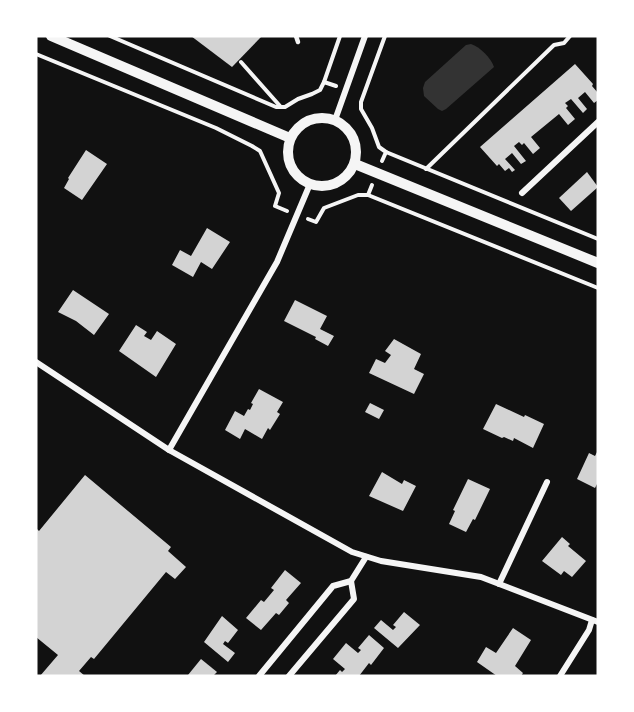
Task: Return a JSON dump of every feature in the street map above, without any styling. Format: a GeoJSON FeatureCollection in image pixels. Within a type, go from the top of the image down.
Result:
{"type":"FeatureCollection","features":[{"type":"Feature","properties":{"kind":"street"},"geometry":{"type":"LineString","coordinates":[[51,36],[290,138]]}},
{"type":"Feature","properties":{"kind":"street"},"geometry":{"type":"LineString","coordinates":[[335,120],[365,36]]}},
{"type":"Feature","properties":{"kind":"street"},"geometry":{"type":"LineString","coordinates":[[322,117],[335,120],[352,133],[356,143],[355,164],[348,176],[337,183],[323,186],[310,184],[298,177],[290,165],[287,152],[290,138],[298,127],[309,120],[322,117]]}},
{"type":"Feature","properties":{"kind":"street"},"geometry":{"type":"LineString","coordinates":[[522,193],[598,122]]}},
{"type":"Feature","properties":{"kind":"street"},"geometry":{"type":"LineString","coordinates":[[355,164],[598,263]]}},
{"type":"Feature","properties":{"kind":"street"},"geometry":{"type":"LineString","coordinates":[[169,450],[277,262],[310,184]]}},
{"type":"Feature","properties":{"kind":"street"},"geometry":{"type":"LineString","coordinates":[[36,362],[169,450],[336,544],[366,557],[473,575],[595,621],[560,676]]}},
{"type":"Feature","properties":{"kind":"street"},"geometry":{"type":"LineString","coordinates":[[499,584],[547,482]]}},
{"type":"Feature","properties":{"kind":"street"},"geometry":{"type":"LineString","coordinates":[[289,676],[354,599],[351,581],[366,557]]}},
{"type":"Feature","properties":{"kind":"street"},"geometry":{"type":"LineString","coordinates":[[259,676],[333,586],[351,581]]}},
{"type":"Feature","properties":{"kind":"path"},"geometry":{"type":"LineString","coordinates":[[110,36],[268,105],[280,107],[285,107],[320,90],[340,36]]}},
{"type":"Feature","properties":{"kind":"path"},"geometry":{"type":"LineString","coordinates":[[385,36],[363,96],[361,109],[372,128],[379,147],[426,169],[598,239]]}},
{"type":"Feature","properties":{"kind":"path"},"geometry":{"type":"LineString","coordinates":[[426,169],[554,45],[564,43],[570,36]]}},
{"type":"Feature","properties":{"kind":"path"},"geometry":{"type":"LineString","coordinates":[[36,54],[216,128],[252,146],[260,152],[268,173],[278,187],[279,193],[275,206],[288,212]]}},
{"type":"Feature","properties":{"kind":"path"},"geometry":{"type":"LineString","coordinates":[[240,62],[280,107]]}},
{"type":"Feature","properties":{"kind":"path"},"geometry":{"type":"LineString","coordinates":[[324,82],[336,86]]}},
{"type":"Feature","properties":{"kind":"path"},"geometry":{"type":"LineString","coordinates":[[252,146],[256,136]]}},
{"type":"Feature","properties":{"kind":"path"},"geometry":{"type":"LineString","coordinates":[[382,163],[386,152]]}},
{"type":"Feature","properties":{"kind":"path"},"geometry":{"type":"LineString","coordinates":[[368,195],[373,184]]}},
{"type":"Feature","properties":{"kind":"path"},"geometry":{"type":"LineString","coordinates":[[304,218],[316,222],[324,208],[358,195],[368,195],[598,288]]}},
{"type":"Feature","properties":{"kind":"shaded area"},"geometry":{"type":"Polygon","coordinates":[[[471,44],[485,53],[494,67],[442,111],[424,96],[425,82],[466,45],[471,44]]]}},
{"type":"Feature","properties":{"kind":"building"},"geometry":{"type":"Polygon","coordinates":[[[191,36],[262,36],[232,67],[191,36]]]}},
{"type":"Feature","properties":{"kind":"building"},"geometry":{"type":"Polygon","coordinates":[[[575,64],[593,84],[592,86],[598,93],[598,100],[594,103],[585,92],[578,98],[587,109],[583,113],[571,99],[565,103],[568,106],[566,108],[575,119],[568,125],[559,114],[531,137],[540,148],[533,154],[524,143],[522,145],[519,142],[514,146],[526,161],[521,164],[512,153],[505,159],[515,170],[512,172],[509,168],[505,171],[499,164],[497,166],[480,147],[575,64]]]}},
{"type":"Feature","properties":{"kind":"building"},"geometry":{"type":"Polygon","coordinates":[[[86,150],[107,164],[82,200],[64,188],[86,150]]]}},
{"type":"Feature","properties":{"kind":"building"},"geometry":{"type":"Polygon","coordinates":[[[587,172],[598,187],[571,211],[559,198],[587,172]]]}},
{"type":"Feature","properties":{"kind":"building"},"geometry":{"type":"Polygon","coordinates":[[[207,228],[230,242],[212,269],[201,262],[193,277],[172,265],[180,250],[191,256],[207,228]]]}},
{"type":"Feature","properties":{"kind":"building"},"geometry":{"type":"Polygon","coordinates":[[[73,290],[109,314],[94,335],[76,321],[58,312],[73,290]]]}},
{"type":"Feature","properties":{"kind":"building"},"geometry":{"type":"Polygon","coordinates":[[[295,300],[327,316],[320,329],[334,336],[328,346],[315,339],[316,337],[284,321],[295,300]]]}},
{"type":"Feature","properties":{"kind":"building"},"geometry":{"type":"Polygon","coordinates":[[[136,325],[147,332],[144,336],[151,340],[157,331],[176,344],[156,377],[119,351],[136,325]]]}},
{"type":"Feature","properties":{"kind":"building"},"geometry":{"type":"Polygon","coordinates":[[[394,339],[421,354],[414,369],[424,374],[414,394],[369,373],[376,359],[385,363],[391,355],[385,351],[394,339]]]}},
{"type":"Feature","properties":{"kind":"building"},"geometry":{"type":"Polygon","coordinates":[[[259,389],[283,402],[277,412],[280,414],[262,439],[245,429],[240,439],[225,430],[235,411],[244,416],[248,409],[250,410],[253,404],[251,403],[259,389]]]}},
{"type":"Feature","properties":{"kind":"building"},"geometry":{"type":"Polygon","coordinates":[[[370,403],[384,410],[379,419],[365,412],[370,403]]]}},
{"type":"Feature","properties":{"kind":"building"},"geometry":{"type":"Polygon","coordinates":[[[496,404],[544,424],[533,448],[514,438],[513,441],[502,438],[483,429],[496,404]]]}},
{"type":"Feature","properties":{"kind":"building"},"geometry":{"type":"Polygon","coordinates":[[[598,450],[598,482],[595,488],[577,479],[589,453],[595,456],[598,450]]]}},
{"type":"Feature","properties":{"kind":"building"},"geometry":{"type":"Polygon","coordinates":[[[382,472],[402,484],[404,480],[416,486],[403,511],[369,496],[382,472]]]}},
{"type":"Feature","properties":{"kind":"building"},"geometry":{"type":"Polygon","coordinates":[[[85,475],[171,547],[168,551],[186,567],[175,579],[166,572],[94,659],[91,657],[79,671],[85,676],[40,676],[58,655],[36,637],[36,528],[39,531],[85,475]]]}},
{"type":"Feature","properties":{"kind":"building"},"geometry":{"type":"Polygon","coordinates":[[[468,479],[490,489],[475,520],[473,519],[466,532],[449,524],[468,479]]]}},
{"type":"Feature","properties":{"kind":"building"},"geometry":{"type":"Polygon","coordinates":[[[562,537],[570,544],[568,546],[586,561],[572,577],[564,571],[561,575],[542,561],[562,537]]]}},
{"type":"Feature","properties":{"kind":"building"},"geometry":{"type":"Polygon","coordinates":[[[285,570],[301,583],[286,600],[289,603],[279,615],[276,613],[261,630],[246,618],[261,600],[264,602],[274,590],[271,588],[285,570]]]}},
{"type":"Feature","properties":{"kind":"building"},"geometry":{"type":"Polygon","coordinates":[[[404,612],[420,625],[398,648],[374,628],[381,620],[393,630],[396,627],[393,625],[404,612]]]}},
{"type":"Feature","properties":{"kind":"building"},"geometry":{"type":"Polygon","coordinates":[[[222,616],[238,630],[228,643],[225,641],[223,644],[235,653],[228,662],[204,642],[222,616]]]}},
{"type":"Feature","properties":{"kind":"building"},"geometry":{"type":"Polygon","coordinates":[[[513,628],[531,640],[515,666],[523,673],[521,676],[497,676],[477,662],[486,647],[496,653],[513,628]]]}},
{"type":"Feature","properties":{"kind":"building"},"geometry":{"type":"Polygon","coordinates":[[[369,635],[384,648],[371,665],[369,663],[359,676],[335,676],[340,670],[342,672],[345,669],[333,659],[346,643],[358,653],[361,650],[358,648],[369,635]]]}},
{"type":"Feature","properties":{"kind":"building"},"geometry":{"type":"Polygon","coordinates":[[[201,659],[217,672],[213,676],[188,675],[201,659]]]}}]}
